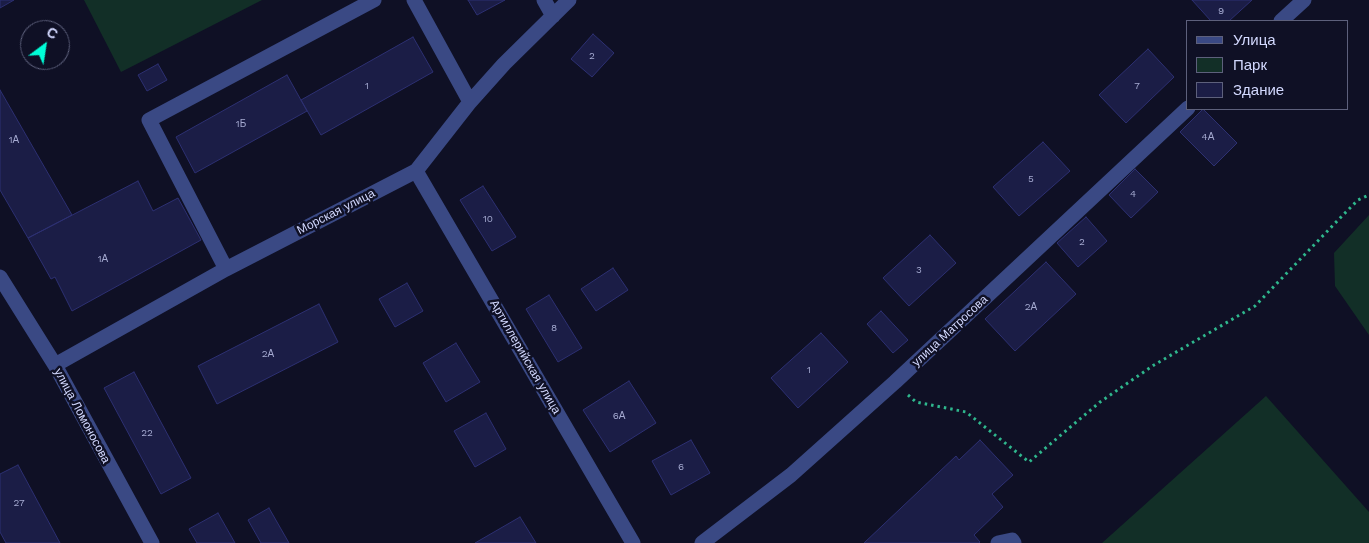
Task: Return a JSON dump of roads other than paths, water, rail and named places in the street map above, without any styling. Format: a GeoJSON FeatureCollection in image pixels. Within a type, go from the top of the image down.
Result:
{"type":"FeatureCollection","features":[{"type":"Feature","properties":{"kind":"street"},"geometry":{"type":"LineString","coordinates":[[226,269],[149,120],[374,0]]}},
{"type":"Feature","properties":{"kind":"street"},"geometry":{"type":"LineString","coordinates":[[414,0],[470,102]]}},
{"type":"Feature","properties":{"kind":"street"},"geometry":{"type":"LineString","coordinates":[[544,0],[553,16]]}},
{"type":"Feature","properties":{"kind":"street","name":"Морская улица"},"geometry":{"type":"LineString","coordinates":[[55,365],[226,269],[416,171],[470,102],[504,64],[569,0]]}},
{"type":"Feature","properties":{"kind":"street"},"geometry":{"type":"LineString","coordinates":[[1282,20],[1304,0]]}},
{"type":"Feature","properties":{"kind":"street","name":"улица Матросова"},"geometry":{"type":"LineString","coordinates":[[702,543],[791,475],[895,382],[1186,110]]}},
{"type":"Feature","properties":{"kind":"street","name":"Артиллерийская улица"},"geometry":{"type":"LineString","coordinates":[[416,171],[633,543]]}},
{"type":"Feature","properties":{"kind":"street","name":"улица Ломоносова"},"geometry":{"type":"LineString","coordinates":[[0,277],[4,294],[55,365],[152,543]]}},
{"type":"Feature","properties":{"kind":"street"},"geometry":{"type":"LineString","coordinates":[[998,543],[1012,540],[1014,543]]}}]}
